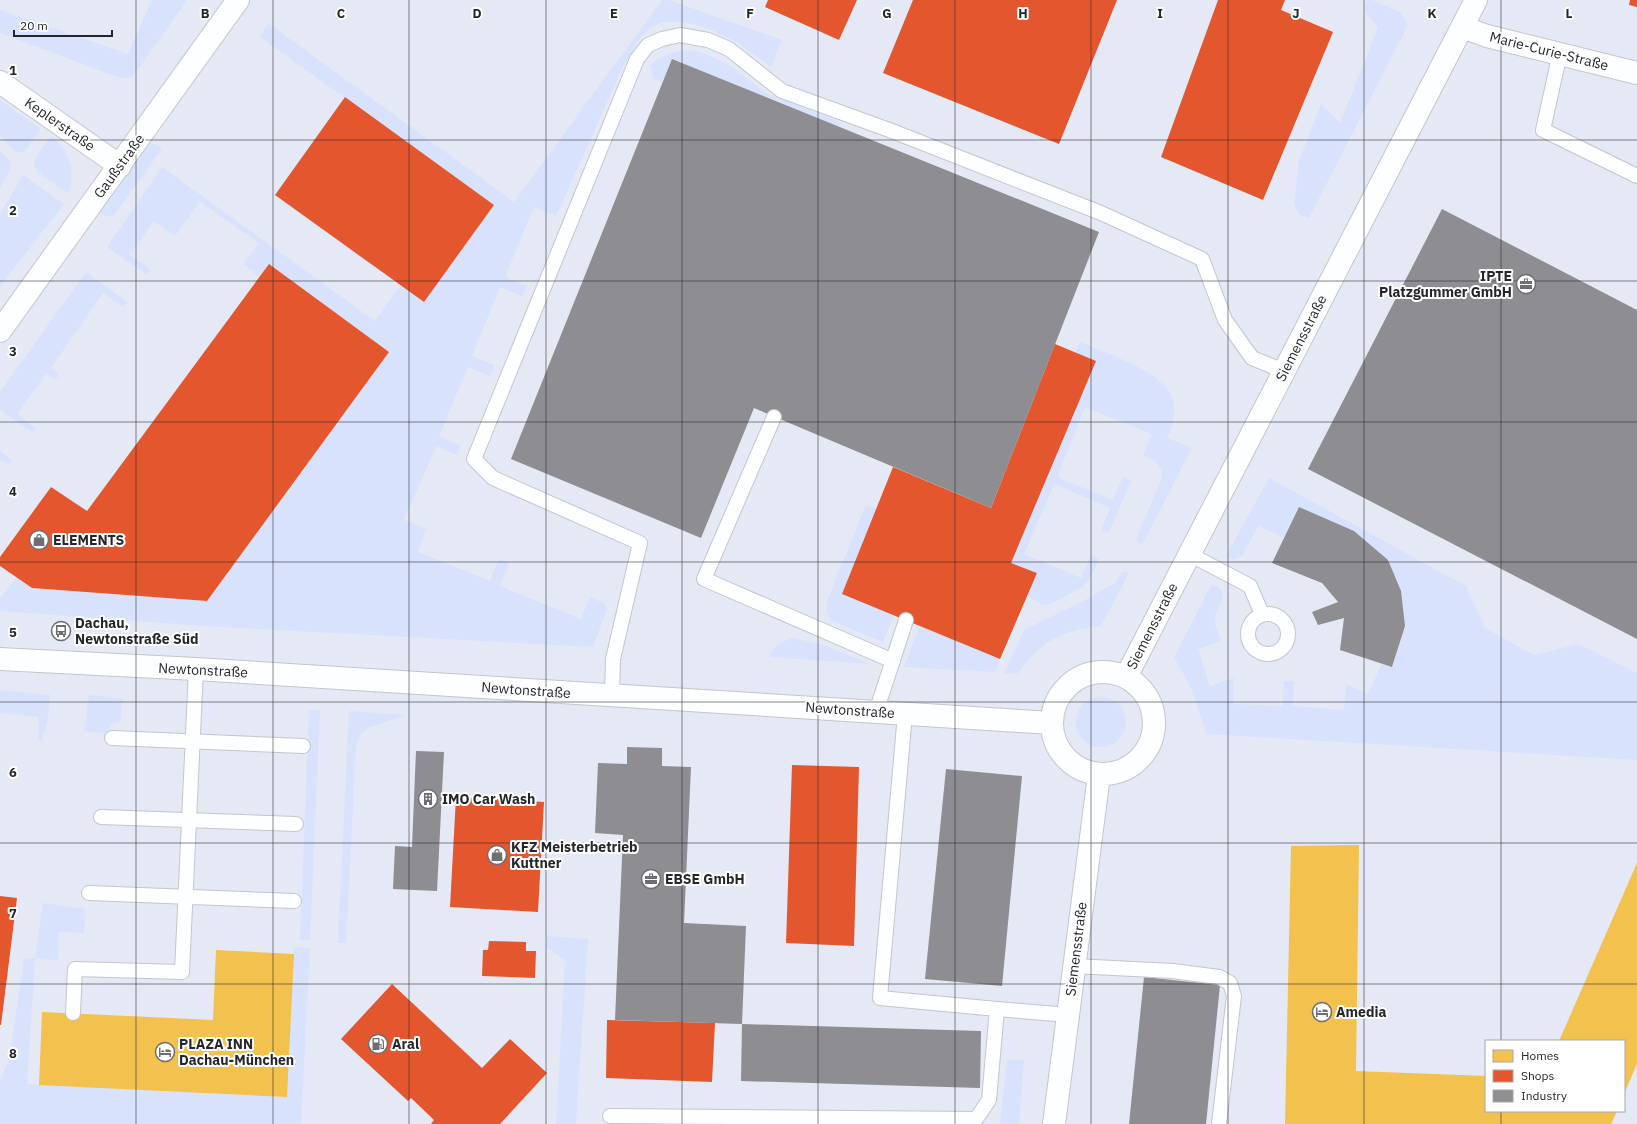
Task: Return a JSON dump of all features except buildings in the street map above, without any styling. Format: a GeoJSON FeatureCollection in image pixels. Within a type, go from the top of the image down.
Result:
{"type":"FeatureCollection","features":[{"type":"Feature","properties":{"kind":"street","name":"Gaußstraße"},"geometry":{"type":"LineString","coordinates":[[0,331],[238,0]]}},
{"type":"Feature","properties":{"kind":"street","name":"Siemensstraße"},"geometry":{"type":"LineString","coordinates":[[1126,677],[1462,27],[1471,2]]}},
{"type":"Feature","properties":{"kind":"street","name":"Marie-Curie-Straße"},"geometry":{"type":"LineString","coordinates":[[1462,27],[1487,36],[1637,73]]}},
{"type":"Feature","properties":{"kind":"street","name":"Keplerstraße"},"geometry":{"type":"LineString","coordinates":[[0,82],[120,166]]}},
{"type":"Feature","properties":{"kind":"street","name":"Newtonstraße"},"geometry":{"type":"LineString","coordinates":[[0,659],[196,669],[612,696],[1052,722]]}},
{"type":"Feature","properties":{"kind":"street"},"geometry":{"type":"LineString","coordinates":[[1098,672],[1110,672],[1126,677],[1140,686],[1149,700],[1154,715],[1155,731],[1149,747],[1141,759],[1128,769],[1114,774],[1099,775],[1084,771],[1070,763],[1060,752],[1054,738],[1052,722],[1055,706],[1064,691],[1077,679],[1098,672]]}},
{"type":"Feature","properties":{"kind":"street","name":"Siemensstraße"},"geometry":{"type":"LineString","coordinates":[[1054,1124],[1099,775]]}},
{"type":"Feature","properties":{"kind":"lane"},"geometry":{"type":"LineString","coordinates":[[612,696],[613,660],[640,543],[493,478],[474,459],[637,59],[648,45],[662,39],[680,35],[708,40],[729,49],[782,91],[892,131],[1094,211],[1202,259],[1225,320],[1252,358],[1284,371]]}},
{"type":"Feature","properties":{"kind":"lane"},"geometry":{"type":"LineString","coordinates":[[1560,53],[1544,130],[1637,176]]}},
{"type":"Feature","properties":{"kind":"lane"},"geometry":{"type":"LineString","coordinates":[[774,417],[704,579],[893,661]]}},
{"type":"Feature","properties":{"kind":"lane"},"geometry":{"type":"LineString","coordinates":[[1189,554],[1250,586],[1262,614]]}},
{"type":"Feature","properties":{"kind":"lane"},"geometry":{"type":"LineString","coordinates":[[876,712],[906,620]]}},
{"type":"Feature","properties":{"kind":"lane"},"geometry":{"type":"LineString","coordinates":[[73,1013],[75,970],[182,972],[196,669]]}},
{"type":"Feature","properties":{"kind":"lane"},"geometry":{"type":"LineString","coordinates":[[905,714],[880,998],[1068,1015]]}},
{"type":"Feature","properties":{"kind":"lane"},"geometry":{"type":"LineString","coordinates":[[112,738],[303,746]]}},
{"type":"Feature","properties":{"kind":"lane"},"geometry":{"type":"LineString","coordinates":[[101,817],[296,824]]}},
{"type":"Feature","properties":{"kind":"lane"},"geometry":{"type":"LineString","coordinates":[[89,893],[294,901]]}},
{"type":"Feature","properties":{"kind":"lane"},"geometry":{"type":"LineString","coordinates":[[1074,966],[1174,971],[1219,977],[1230,982],[1234,996],[1219,1124]]}},
{"type":"Feature","properties":{"kind":"lane"},"geometry":{"type":"LineString","coordinates":[[610,1116],[976,1119],[990,1100],[997,1009]]}},
{"type":"Feature","properties":{"kind":"shaded area"},"geometry":{"type":"Polygon","coordinates":[[[0,0],[1637,0],[1637,1124],[0,1124],[0,0]]]}},
{"type":"Feature","properties":{"kind":"shaded area"},"geometry":{"type":"Polygon","coordinates":[[[152,0],[187,0],[142,64],[130,78],[121,78],[112,75],[0,33],[0,10],[128,54],[152,0]]]}},
{"type":"Feature","properties":{"kind":"shaded area"},"geometry":{"type":"Polygon","coordinates":[[[662,0],[669,0],[782,40],[771,67],[738,43],[712,30],[685,22],[663,22],[651,27],[638,41],[623,67],[556,216],[534,207],[505,277],[527,286],[522,296],[500,287],[472,356],[494,365],[490,376],[468,367],[439,436],[461,446],[457,455],[436,446],[404,520],[426,529],[418,552],[490,581],[499,559],[509,563],[500,586],[581,619],[590,597],[605,604],[607,609],[593,647],[204,626],[0,611],[0,596],[1,597],[16,578],[32,588],[207,601],[389,352],[269,264],[259,277],[244,264],[259,243],[200,202],[175,236],[154,221],[130,255],[151,270],[147,275],[107,247],[162,167],[375,321],[401,285],[424,302],[494,205],[260,37],[268,23],[514,202],[662,0]]]}},
{"type":"Feature","properties":{"kind":"shaded area"},"geometry":{"type":"Polygon","coordinates":[[[1368,0],[1372,0],[1400,12],[1408,25],[1309,218],[1299,214],[1294,204],[1299,161],[1321,104],[1340,123],[1378,28],[1364,10],[1368,0]]]}},
{"type":"Feature","properties":{"kind":"shaded area"},"geometry":{"type":"Polygon","coordinates":[[[691,50],[706,54],[732,67],[766,93],[841,123],[839,127],[672,60],[662,82],[654,79],[650,65],[655,61],[669,54],[691,50]]]}},
{"type":"Feature","properties":{"kind":"shaded area"},"geometry":{"type":"Polygon","coordinates":[[[0,100],[41,129],[24,152],[16,152],[0,136],[0,100]]]}},
{"type":"Feature","properties":{"kind":"shaded area"},"geometry":{"type":"Polygon","coordinates":[[[52,136],[63,149],[70,162],[71,184],[69,193],[46,179],[34,164],[35,159],[52,136]]]}},
{"type":"Feature","properties":{"kind":"shaded area"},"geometry":{"type":"Polygon","coordinates":[[[148,143],[157,145],[162,149],[114,215],[110,217],[98,213],[148,143]]]}},
{"type":"Feature","properties":{"kind":"shaded area"},"geometry":{"type":"Polygon","coordinates":[[[0,151],[11,161],[10,170],[0,188],[0,151]]]}},
{"type":"Feature","properties":{"kind":"shaded area"},"geometry":{"type":"Polygon","coordinates":[[[23,175],[64,204],[0,286],[0,214],[23,175]]]}},
{"type":"Feature","properties":{"kind":"shaded area"},"geometry":{"type":"Polygon","coordinates":[[[86,272],[127,302],[123,307],[103,293],[51,368],[59,375],[55,380],[46,374],[17,414],[36,428],[33,433],[0,410],[0,392],[86,272]]]}},
{"type":"Feature","properties":{"kind":"shaded area"},"geometry":{"type":"Polygon","coordinates":[[[1080,342],[1136,366],[1147,372],[1165,386],[1174,405],[1172,428],[1167,438],[1192,448],[1142,545],[1137,542],[1137,537],[1161,480],[1162,470],[1154,460],[1143,456],[1152,434],[1085,407],[1057,477],[1113,500],[1123,477],[1131,480],[1109,533],[1101,530],[1110,508],[1054,484],[1024,554],[1081,578],[1091,555],[1099,559],[1093,573],[1083,587],[1051,604],[1043,605],[1027,596],[1037,573],[1011,563],[1096,361],[1075,352],[1080,342]]]}},
{"type":"Feature","properties":{"kind":"shaded area"},"geometry":{"type":"Polygon","coordinates":[[[0,451],[12,460],[9,465],[0,459],[0,451]]]}},
{"type":"Feature","properties":{"kind":"shaded area"},"geometry":{"type":"Polygon","coordinates":[[[1269,478],[1466,586],[1485,628],[1534,655],[1579,644],[1637,673],[1637,760],[1207,734],[1190,686],[1174,657],[1212,584],[1223,591],[1222,599],[1215,618],[1221,641],[1198,649],[1210,686],[1234,678],[1233,704],[1282,706],[1284,681],[1294,681],[1293,706],[1344,710],[1346,684],[1368,694],[1382,663],[1393,667],[1405,626],[1400,591],[1388,560],[1354,531],[1299,507],[1285,538],[1258,526],[1242,556],[1233,559],[1226,556],[1269,478]]]}},
{"type":"Feature","properties":{"kind":"shaded area"},"geometry":{"type":"Polygon","coordinates":[[[866,505],[877,509],[894,615],[883,642],[832,621],[827,613],[827,601],[866,505]]]}},
{"type":"Feature","properties":{"kind":"shaded area"},"geometry":{"type":"Polygon","coordinates":[[[1123,571],[1129,573],[1101,626],[1074,631],[1063,635],[1043,646],[1017,674],[1004,673],[1024,630],[1085,600],[1115,583],[1123,571]]]}},
{"type":"Feature","properties":{"kind":"shaded area"},"geometry":{"type":"Polygon","coordinates":[[[920,626],[1000,659],[995,672],[904,667],[920,626]]]}},
{"type":"Feature","properties":{"kind":"shaded area"},"geometry":{"type":"Polygon","coordinates":[[[793,638],[824,645],[870,664],[770,657],[773,649],[778,644],[793,638]]]}},
{"type":"Feature","properties":{"kind":"shaded area"},"geometry":{"type":"Polygon","coordinates":[[[0,690],[50,695],[47,723],[42,740],[38,740],[39,717],[0,713],[0,690]]]}},
{"type":"Feature","properties":{"kind":"shaded area"},"geometry":{"type":"Polygon","coordinates":[[[89,695],[123,699],[120,722],[112,724],[105,733],[84,731],[89,695]]]}},
{"type":"Feature","properties":{"kind":"shaded area"},"geometry":{"type":"Polygon","coordinates":[[[1101,697],[1115,701],[1122,708],[1126,722],[1122,736],[1115,743],[1101,747],[1087,743],[1080,736],[1076,722],[1080,708],[1087,701],[1101,697]]]}},
{"type":"Feature","properties":{"kind":"shaded area"},"geometry":{"type":"Polygon","coordinates":[[[309,710],[320,710],[310,940],[300,940],[309,710]]]}},
{"type":"Feature","properties":{"kind":"shaded area"},"geometry":{"type":"Polygon","coordinates":[[[349,711],[405,715],[368,728],[360,735],[356,747],[346,943],[338,943],[349,711]]]}},
{"type":"Feature","properties":{"kind":"shaded area"},"geometry":{"type":"Polygon","coordinates":[[[43,903],[85,909],[84,933],[59,932],[58,960],[35,959],[27,1084],[287,1097],[294,947],[310,948],[301,1124],[0,1124],[0,1079],[9,1061],[24,959],[35,958],[43,903]]]}},
{"type":"Feature","properties":{"kind":"shaded area"},"geometry":{"type":"Polygon","coordinates":[[[547,936],[588,939],[576,1124],[556,1124],[565,960],[546,947],[547,936]]]}},
{"type":"Feature","properties":{"kind":"shaded area"},"geometry":{"type":"Polygon","coordinates":[[[1007,1060],[1024,1060],[1019,1124],[1000,1124],[1007,1060]]]}},
{"type":"Feature","properties":{"kind":"place","name":"IPTE Platzgummer GmbH"},"geometry":{"type":"Point","coordinates":[1526,284]}},
{"type":"Feature","properties":{"kind":"place","name":"ELEMENTS"},"geometry":{"type":"Point","coordinates":[39,540]}},
{"type":"Feature","properties":{"kind":"place","name":"Dachau, Newtonstraße Süd"},"geometry":{"type":"Point","coordinates":[61,631]}},
{"type":"Feature","properties":{"kind":"place","name":"IMO Car Wash"},"geometry":{"type":"Point","coordinates":[428,799]}},
{"type":"Feature","properties":{"kind":"place","name":"KFZ Meisterbetrieb Kuttner"},"geometry":{"type":"Point","coordinates":[497,855]}},
{"type":"Feature","properties":{"kind":"place","name":"EBSE GmbH"},"geometry":{"type":"Point","coordinates":[651,879]}},
{"type":"Feature","properties":{"kind":"place","name":"Amedia"},"geometry":{"type":"Point","coordinates":[1322,1012]}},
{"type":"Feature","properties":{"kind":"place","name":"Aral"},"geometry":{"type":"Point","coordinates":[378,1044]}},
{"type":"Feature","properties":{"kind":"place","name":"PLAZA INN Dachau-München"},"geometry":{"type":"Point","coordinates":[165,1052]}}]}
